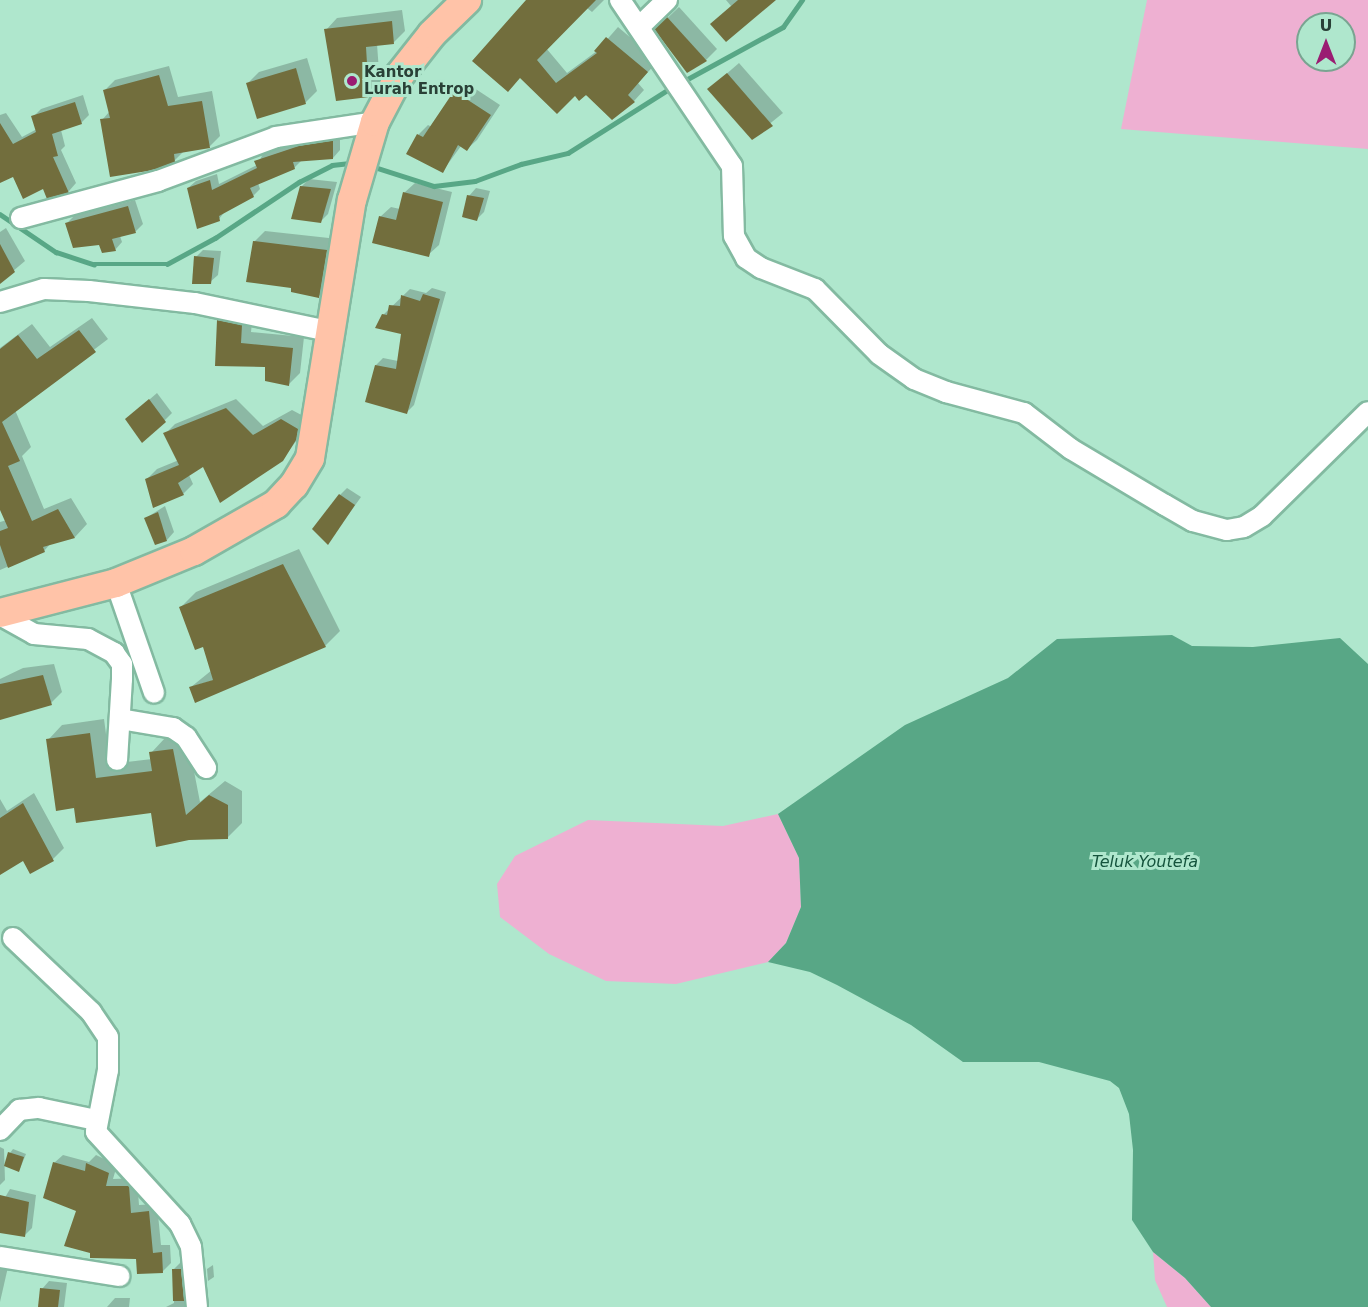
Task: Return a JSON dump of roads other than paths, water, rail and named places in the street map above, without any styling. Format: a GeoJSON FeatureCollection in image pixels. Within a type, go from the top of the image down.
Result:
{"type":"FeatureCollection","features":[{"type":"Feature","properties":{"kind":"highway"},"geometry":{"type":"LineString","coordinates":[[0,614],[116,583],[194,551],[244,525],[276,504],[294,485],[310,458],[333,332],[352,200],[375,122],[399,76],[432,34],[467,0]]}},
{"type":"Feature","properties":{"kind":"street"},"geometry":{"type":"LineString","coordinates":[[620,0],[732,166],[734,236],[746,258],[760,268],[816,289],[879,354],[904,374],[946,392],[1024,413],[1071,449],[1193,521],[1227,530],[1244,527],[1262,516],[1368,412]]}},
{"type":"Feature","properties":{"kind":"street"},"geometry":{"type":"LineString","coordinates":[[644,33],[667,0]]}},
{"type":"Feature","properties":{"kind":"street"},"geometry":{"type":"LineString","coordinates":[[21,218],[158,181],[276,137],[375,122]]}},
{"type":"Feature","properties":{"kind":"street"},"geometry":{"type":"LineString","coordinates":[[0,302],[44,289],[89,291],[195,303],[333,332]]}},
{"type":"Feature","properties":{"kind":"street"},"geometry":{"type":"LineString","coordinates":[[116,583],[154,693]]}},
{"type":"Feature","properties":{"kind":"street"},"geometry":{"type":"LineString","coordinates":[[0,614],[34,634],[88,639],[114,653],[122,664],[117,760]]}},
{"type":"Feature","properties":{"kind":"street"},"geometry":{"type":"LineString","coordinates":[[120,719],[172,728],[186,737],[206,768]]}},
{"type":"Feature","properties":{"kind":"street"},"geometry":{"type":"LineString","coordinates":[[13,938],[91,1012],[108,1036],[108,1070],[96,1120],[96,1132],[180,1224],[191,1247],[197,1307]]}},
{"type":"Feature","properties":{"kind":"street"},"geometry":{"type":"LineString","coordinates":[[0,1130],[19,1110],[39,1108],[96,1120]]}},
{"type":"Feature","properties":{"kind":"street"},"geometry":{"type":"LineString","coordinates":[[0,1257],[119,1276]]}},
{"type":"Feature","properties":{"kind":"water","name":"Teluk Youtefa"},"geometry":{"type":"Polygon","coordinates":[[[1172,635],[1192,646],[1253,647],[1340,638],[1368,664],[1368,1307],[1211,1307],[1185,1278],[1153,1252],[1132,1220],[1133,1150],[1129,1114],[1119,1088],[1110,1081],[1039,1062],[963,1062],[911,1025],[837,985],[810,972],[768,962],[786,943],[801,907],[799,858],[778,814],[905,725],[1008,678],[1057,639],[1172,635]]]}},
{"type":"Feature","properties":{"kind":"waterway"},"geometry":{"type":"LineString","coordinates":[[682,82],[783,27],[802,0]]}},
{"type":"Feature","properties":{"kind":"waterway"},"geometry":{"type":"LineString","coordinates":[[371,166],[434,186],[475,181],[521,164],[568,153],[672,87]]}},
{"type":"Feature","properties":{"kind":"waterway"},"geometry":{"type":"LineString","coordinates":[[0,214],[56,252],[94,264],[167,264],[215,238],[299,182],[332,165],[352,163]]}},
{"type":"Feature","properties":{"kind":"place","name":"Kantor Lurah Entrop"},"geometry":{"type":"Point","coordinates":[352,81]}}]}
